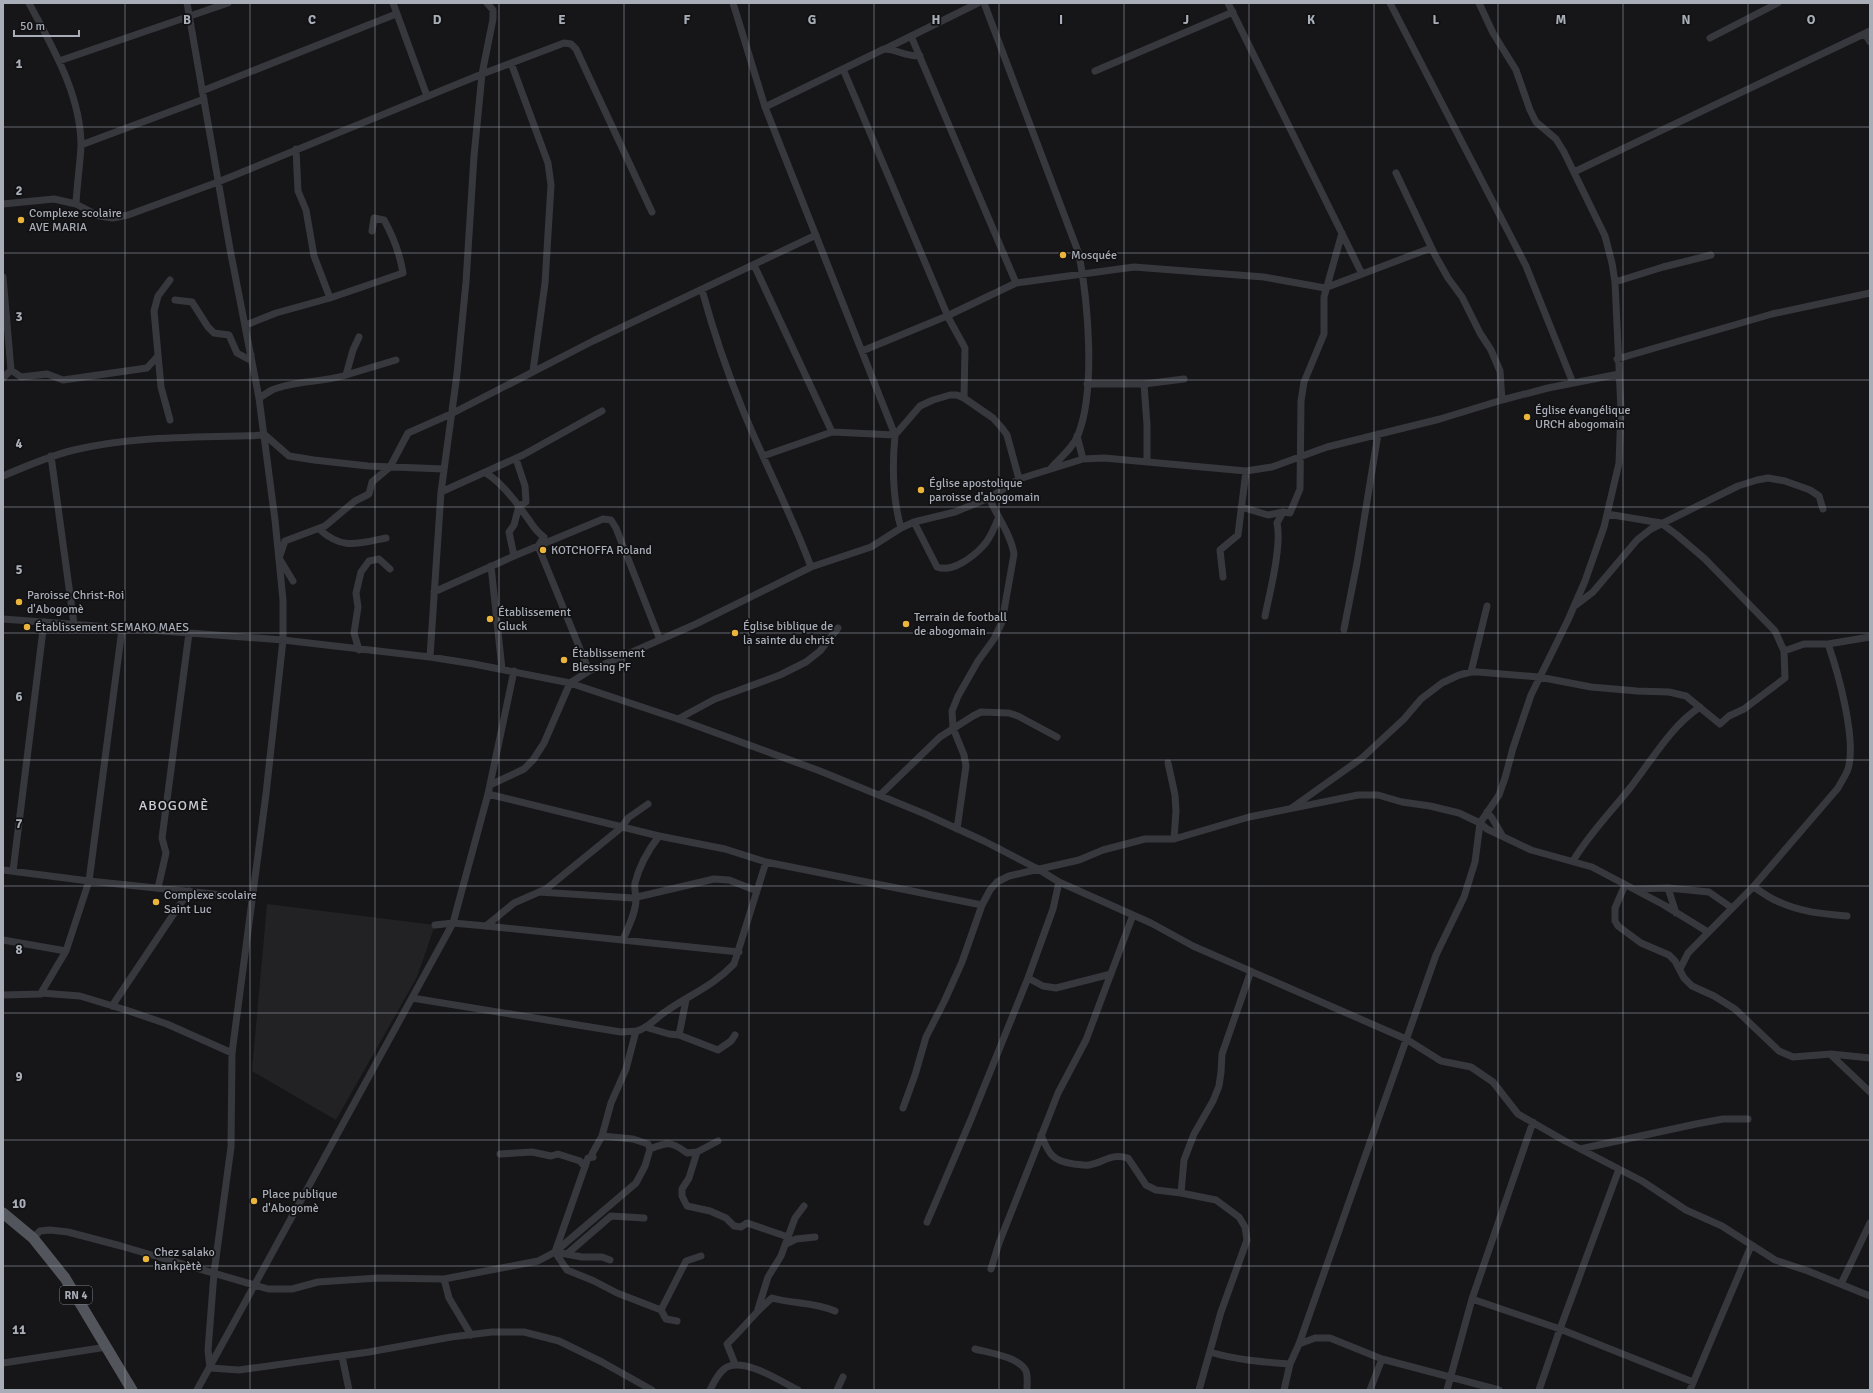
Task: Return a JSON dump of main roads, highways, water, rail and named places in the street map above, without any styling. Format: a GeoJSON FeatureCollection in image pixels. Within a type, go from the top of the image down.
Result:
{"type":"FeatureCollection","features":[{"type":"Feature","properties":{"kind":"main road","name":"RN 4"},"geometry":{"type":"LineString","coordinates":[[3,1213],[33,1238],[65,1278],[108,1347],[132,1390]]}},
{"type":"Feature","properties":{"kind":"place","name":"Complexe scolaire AVE MARIA"},"geometry":{"type":"Point","coordinates":[21,220]}},
{"type":"Feature","properties":{"kind":"place","name":"Mosquée"},"geometry":{"type":"Point","coordinates":[1063,255]}},
{"type":"Feature","properties":{"kind":"place","name":"Église évangélique URCH abogomain"},"geometry":{"type":"Point","coordinates":[1527,417]}},
{"type":"Feature","properties":{"kind":"place","name":"Église apostolique paroisse d'abogomain"},"geometry":{"type":"Point","coordinates":[921,490]}},
{"type":"Feature","properties":{"kind":"place","name":"KOTCHOFFA Roland"},"geometry":{"type":"Point","coordinates":[543,550]}},
{"type":"Feature","properties":{"kind":"place","name":"Paroisse Christ-Roi d'Abogomè"},"geometry":{"type":"Point","coordinates":[19,602]}},
{"type":"Feature","properties":{"kind":"place","name":"Établissement Gluck"},"geometry":{"type":"Point","coordinates":[490,619]}},
{"type":"Feature","properties":{"kind":"place","name":"Terrain de football de abogomain"},"geometry":{"type":"Point","coordinates":[906,624]}},
{"type":"Feature","properties":{"kind":"place","name":"Établissement SEMAKO MAES"},"geometry":{"type":"Point","coordinates":[27,627]}},
{"type":"Feature","properties":{"kind":"place","name":"Église biblique de la sainte du christ"},"geometry":{"type":"Point","coordinates":[735,633]}},
{"type":"Feature","properties":{"kind":"place","name":"Établissement Blessing PF"},"geometry":{"type":"Point","coordinates":[564,660]}},
{"type":"Feature","properties":{"kind":"place","name":"Complexe scolaire Saint Luc"},"geometry":{"type":"Point","coordinates":[156,902]}},
{"type":"Feature","properties":{"kind":"place","name":"Place publique d'Abogomè"},"geometry":{"type":"Point","coordinates":[254,1201]}},
{"type":"Feature","properties":{"kind":"place","name":"Chez salako hankpètè"},"geometry":{"type":"Point","coordinates":[146,1259]}},
{"type":"Feature","properties":{"kind":"district","name":"ABOGOMÈ"},"geometry":{"type":"Point","coordinates":[174,805]}}]}
